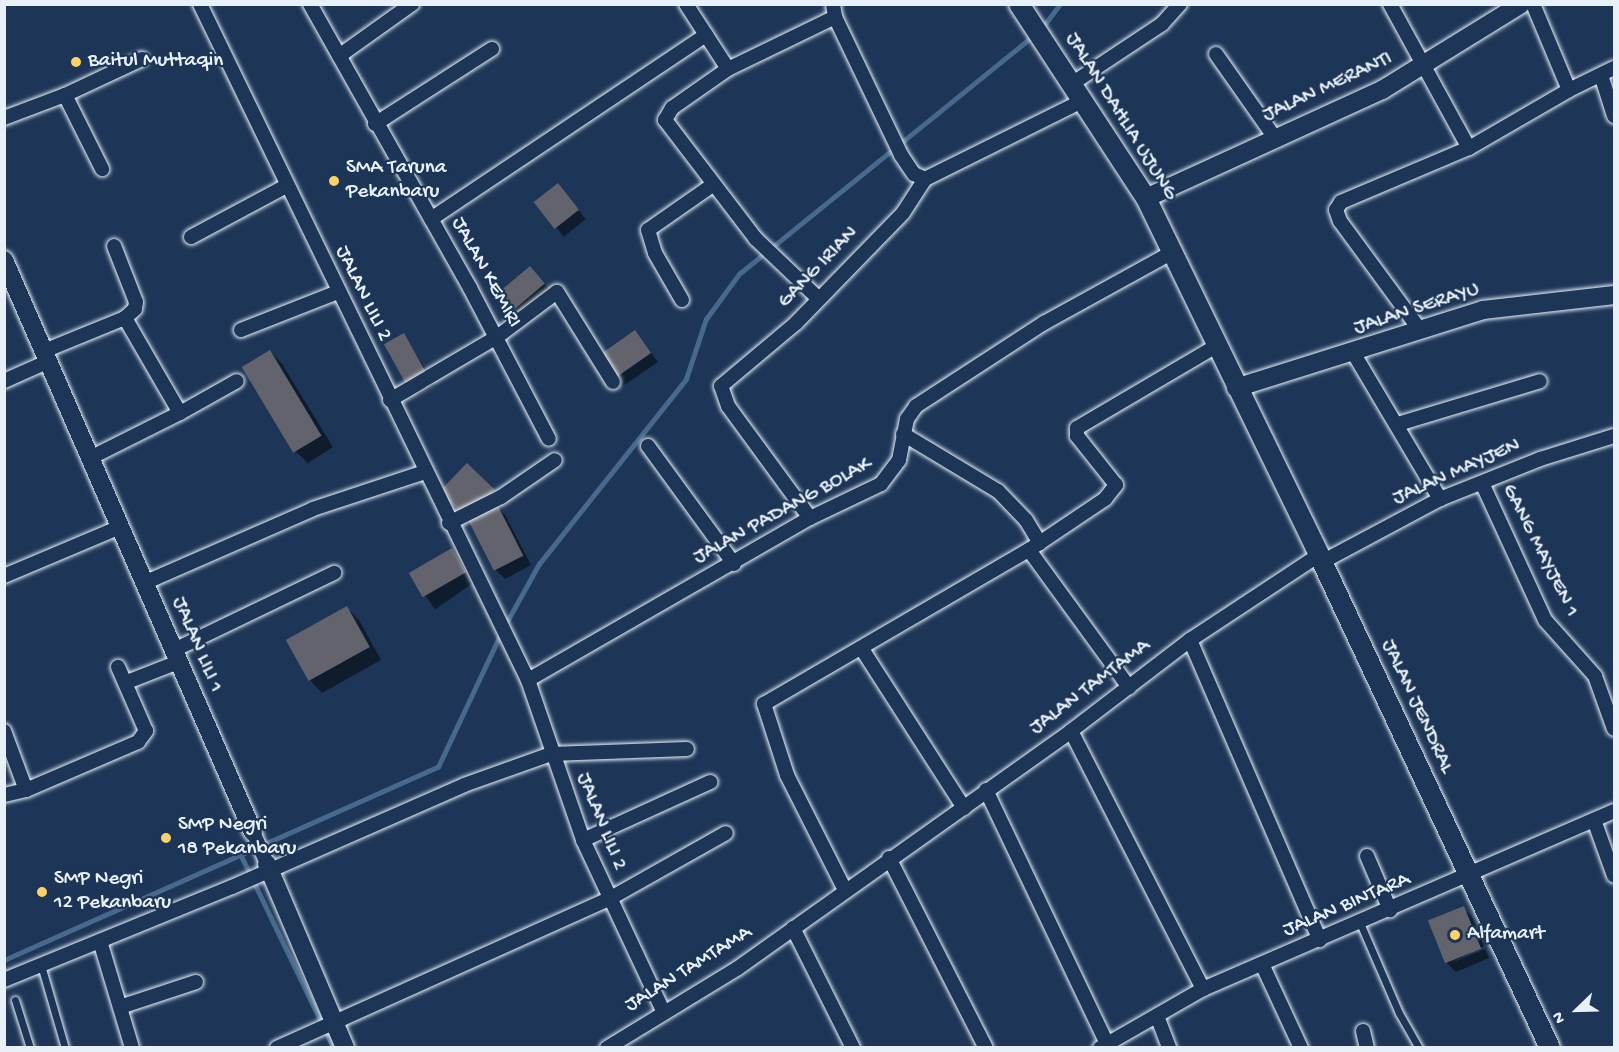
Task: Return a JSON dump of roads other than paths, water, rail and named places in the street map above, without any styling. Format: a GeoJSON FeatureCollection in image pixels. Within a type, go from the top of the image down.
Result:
{"type":"FeatureCollection","features":[{"type":"Feature","properties":{"kind":"main road","name":"JALAN DAHLIA UJUNG"},"geometry":{"type":"LineString","coordinates":[[1019,4],[1045,40],[1146,198],[1218,345],[1236,388]]}},
{"type":"Feature","properties":{"kind":"main road","name":"JALAN JENDRAL"},"geometry":{"type":"LineString","coordinates":[[1236,388],[1320,558],[1550,1047]]}},
{"type":"Feature","properties":{"kind":"street","name":"JALAN LILI 2"},"geometry":{"type":"LineString","coordinates":[[200,4],[449,523],[511,643],[528,680],[551,754],[583,840],[663,1011]]}},
{"type":"Feature","properties":{"kind":"street","name":"JALAN KEMIRI"},"geometry":{"type":"LineString","coordinates":[[310,4],[375,124],[497,337],[549,439]]}},
{"type":"Feature","properties":{"kind":"street"},"geometry":{"type":"LineString","coordinates":[[339,56],[412,4]]}},
{"type":"Feature","properties":{"kind":"street"},"geometry":{"type":"LineString","coordinates":[[686,4],[728,69]]}},
{"type":"Feature","properties":{"kind":"street"},"geometry":{"type":"LineString","coordinates":[[1073,83],[1162,24],[1180,4]]}},
{"type":"Feature","properties":{"kind":"street"},"geometry":{"type":"LineString","coordinates":[[1390,4],[1427,66],[1469,148]]}},
{"type":"Feature","properties":{"kind":"street","name":"JALAN MERANTI"},"geometry":{"type":"LineString","coordinates":[[1146,198],[1427,66],[1483,25],[1521,4]]}},
{"type":"Feature","properties":{"kind":"street"},"geometry":{"type":"LineString","coordinates":[[1533,4],[1569,90]]}},
{"type":"Feature","properties":{"kind":"street"},"geometry":{"type":"LineString","coordinates":[[818,298],[756,239],[664,120],[672,108],[728,69],[834,11],[888,121],[901,155],[914,174],[925,178],[1082,101]]}},
{"type":"Feature","properties":{"kind":"street"},"geometry":{"type":"LineString","coordinates":[[431,219],[706,34]]}},
{"type":"Feature","properties":{"kind":"street"},"geometry":{"type":"LineString","coordinates":[[375,124],[492,49]]}},
{"type":"Feature","properties":{"kind":"street"},"geometry":{"type":"LineString","coordinates":[[1216,54],[1275,138]]}},
{"type":"Feature","properties":{"kind":"street"},"geometry":{"type":"LineString","coordinates":[[4,118],[65,95],[142,59]]}},
{"type":"Feature","properties":{"kind":"street"},"geometry":{"type":"LineString","coordinates":[[1420,330],[1340,221],[1336,210],[1341,202],[1469,148],[1569,90],[1614,68]]}},
{"type":"Feature","properties":{"kind":"street"},"geometry":{"type":"LineString","coordinates":[[1601,75],[1614,116]]}},
{"type":"Feature","properties":{"kind":"street"},"geometry":{"type":"LineString","coordinates":[[65,95],[102,169]]}},
{"type":"Feature","properties":{"kind":"street","name":"GANG IRIAN"},"geometry":{"type":"LineString","coordinates":[[810,518],[728,406],[721,388],[796,323],[903,213],[925,178]]}},
{"type":"Feature","properties":{"kind":"street"},"geometry":{"type":"LineString","coordinates":[[682,300],[649,242],[648,230],[714,184]]}},
{"type":"Feature","properties":{"kind":"street"},"geometry":{"type":"LineString","coordinates":[[191,237],[286,186]]}},
{"type":"Feature","properties":{"kind":"street"},"geometry":{"type":"LineString","coordinates":[[4,381],[46,356],[125,318],[135,309],[136,302],[114,246]]}},
{"type":"Feature","properties":{"kind":"street","name":"JALAN PADANG BOLAK"},"geometry":{"type":"LineString","coordinates":[[528,680],[734,564],[810,518],[870,491],[888,477],[899,460],[903,434],[916,406],[1044,323],[1171,253]]}},
{"type":"Feature","properties":{"kind":"street","name":"JALAN LILI 1"},"geometry":{"type":"LineString","coordinates":[[4,260],[253,832],[265,870],[345,1047]]}},
{"type":"Feature","properties":{"kind":"street"},"geometry":{"type":"LineString","coordinates":[[241,330],[338,292]]}},
{"type":"Feature","properties":{"kind":"street"},"geometry":{"type":"LineString","coordinates":[[390,400],[497,337],[557,292],[613,382]]}},
{"type":"Feature","properties":{"kind":"street","name":"JALAN SERAYU"},"geometry":{"type":"LineString","coordinates":[[1236,388],[1354,354],[1483,310],[1613,299]]}},
{"type":"Feature","properties":{"kind":"street"},"geometry":{"type":"LineString","coordinates":[[125,318],[180,413]]}},
{"type":"Feature","properties":{"kind":"street"},"geometry":{"type":"LineString","coordinates":[[845,890],[787,775],[764,705],[1035,546],[1114,490],[1113,479],[1077,436],[1077,428],[1218,345]]}},
{"type":"Feature","properties":{"kind":"street"},"geometry":{"type":"LineString","coordinates":[[1354,354],[1398,424],[1440,500]]}},
{"type":"Feature","properties":{"kind":"street"},"geometry":{"type":"LineString","coordinates":[[90,458],[180,413],[237,381]]}},
{"type":"Feature","properties":{"kind":"street"},"geometry":{"type":"LineString","coordinates":[[1398,424],[1540,381]]}},
{"type":"Feature","properties":{"kind":"street"},"geometry":{"type":"LineString","coordinates":[[903,434],[998,491],[1026,520],[1035,546],[1129,687]]}},
{"type":"Feature","properties":{"kind":"street","name":"JALAN MAYJEN"},"geometry":{"type":"LineString","coordinates":[[1320,558],[1440,500],[1540,459],[1614,436]]}},
{"type":"Feature","properties":{"kind":"street"},"geometry":{"type":"LineString","coordinates":[[648,446],[734,564]]}},
{"type":"Feature","properties":{"kind":"street"},"geometry":{"type":"LineString","coordinates":[[449,523],[501,497],[555,460]]}},
{"type":"Feature","properties":{"kind":"street"},"geometry":{"type":"LineString","coordinates":[[144,583],[313,509],[425,472]]}},
{"type":"Feature","properties":{"kind":"street","name":"GANG MAYJEN 1"},"geometry":{"type":"LineString","coordinates":[[1482,483],[1545,620],[1594,676],[1614,729]]}},
{"type":"Feature","properties":{"kind":"street"},"geometry":{"type":"LineString","coordinates":[[4,576],[120,527]]}},
{"type":"Feature","properties":{"kind":"street","name":"JALAN TAMTAMA"},"geometry":{"type":"LineString","coordinates":[[608,1047],[663,1011],[738,968],[889,858],[964,808],[1071,731],[1190,640],[1320,558]]}},
{"type":"Feature","properties":{"kind":"street"},"geometry":{"type":"LineString","coordinates":[[127,682],[334,573]]}},
{"type":"Feature","properties":{"kind":"street"},"geometry":{"type":"LineString","coordinates":[[1190,640],[1320,940]]}},
{"type":"Feature","properties":{"kind":"street"},"geometry":{"type":"LineString","coordinates":[[862,649],[964,808]]}},
{"type":"Feature","properties":{"kind":"street"},"geometry":{"type":"LineString","coordinates":[[4,795],[26,790],[138,742],[146,731],[127,682],[118,667]]}},
{"type":"Feature","properties":{"kind":"street"},"geometry":{"type":"LineString","coordinates":[[4,731],[26,790]]}},
{"type":"Feature","properties":{"kind":"street"},"geometry":{"type":"LineString","coordinates":[[1071,731],[1203,989]]}},
{"type":"Feature","properties":{"kind":"street"},"geometry":{"type":"LineString","coordinates":[[4,980],[232,887],[265,870],[464,785],[551,754],[687,749]]}},
{"type":"Feature","properties":{"kind":"street"},"geometry":{"type":"LineString","coordinates":[[583,840],[710,782]]}},
{"type":"Feature","properties":{"kind":"street"},"geometry":{"type":"LineString","coordinates":[[986,790],[1103,1046]]}},
{"type":"Feature","properties":{"kind":"street","name":"JALAN BINTARA"},"geometry":{"type":"LineString","coordinates":[[1103,1046],[1203,989],[1469,876],[1614,811]]}},
{"type":"Feature","properties":{"kind":"street"},"geometry":{"type":"LineString","coordinates":[[1594,820],[1614,876]]}},
{"type":"Feature","properties":{"kind":"street"},"geometry":{"type":"LineString","coordinates":[[277,1047],[609,899],[726,833]]}},
{"type":"Feature","properties":{"kind":"street"},"geometry":{"type":"LineString","coordinates":[[1368,856],[1390,910]]}},
{"type":"Feature","properties":{"kind":"street"},"geometry":{"type":"LineString","coordinates":[[889,858],[986,1047]]}},
{"type":"Feature","properties":{"kind":"street"},"geometry":{"type":"LineString","coordinates":[[793,927],[853,1047]]}},
{"type":"Feature","properties":{"kind":"street"},"geometry":{"type":"LineString","coordinates":[[100,941],[132,1047]]}},
{"type":"Feature","properties":{"kind":"street"},"geometry":{"type":"LineString","coordinates":[[1262,964],[1301,1047]]}},
{"type":"Feature","properties":{"kind":"street"},"geometry":{"type":"LineString","coordinates":[[120,1007],[196,982]]}},
{"type":"Feature","properties":{"kind":"street"},"geometry":{"type":"LineString","coordinates":[[1157,1016],[1169,1047]]}},
{"type":"Feature","properties":{"kind":"street"},"geometry":{"type":"LineString","coordinates":[[1363,1031],[1367,1047]]}},
{"type":"Feature","properties":{"kind":"lane"},"geometry":{"type":"LineString","coordinates":[[1360,923],[1419,1047]]}},
{"type":"Feature","properties":{"kind":"lane"},"geometry":{"type":"LineString","coordinates":[[41,965],[65,1047]]}},
{"type":"Feature","properties":{"kind":"lane"},"geometry":{"type":"LineString","coordinates":[[15,1000],[30,1047]]}},
{"type":"Feature","properties":{"kind":"waterway"},"geometry":{"type":"LineString","coordinates":[[1042,28],[1060,4]]}},
{"type":"Feature","properties":{"kind":"waterway"},"geometry":{"type":"LineString","coordinates":[[505,625],[539,564],[686,379],[706,319],[739,274],[1033,36]]}},
{"type":"Feature","properties":{"kind":"waterway"},"geometry":{"type":"LineString","coordinates":[[4,960],[438,767],[501,633]]}},
{"type":"Feature","properties":{"kind":"waterway"},"geometry":{"type":"LineString","coordinates":[[242,857],[334,1048]]}},
{"type":"Feature","properties":{"kind":"place","name":"Baitul Muttaqin"},"geometry":{"type":"Point","coordinates":[76,62]}},
{"type":"Feature","properties":{"kind":"place","name":"SMA Taruna Pekanbaru"},"geometry":{"type":"Point","coordinates":[334,181]}},
{"type":"Feature","properties":{"kind":"place","name":"SMP Negri 18 Pekanbaru"},"geometry":{"type":"Point","coordinates":[166,838]}},
{"type":"Feature","properties":{"kind":"place","name":"SMP Negri 12 Pekanbaru"},"geometry":{"type":"Point","coordinates":[42,892]}},
{"type":"Feature","properties":{"kind":"place","name":"Alfamart"},"geometry":{"type":"Point","coordinates":[1455,935]}}]}
